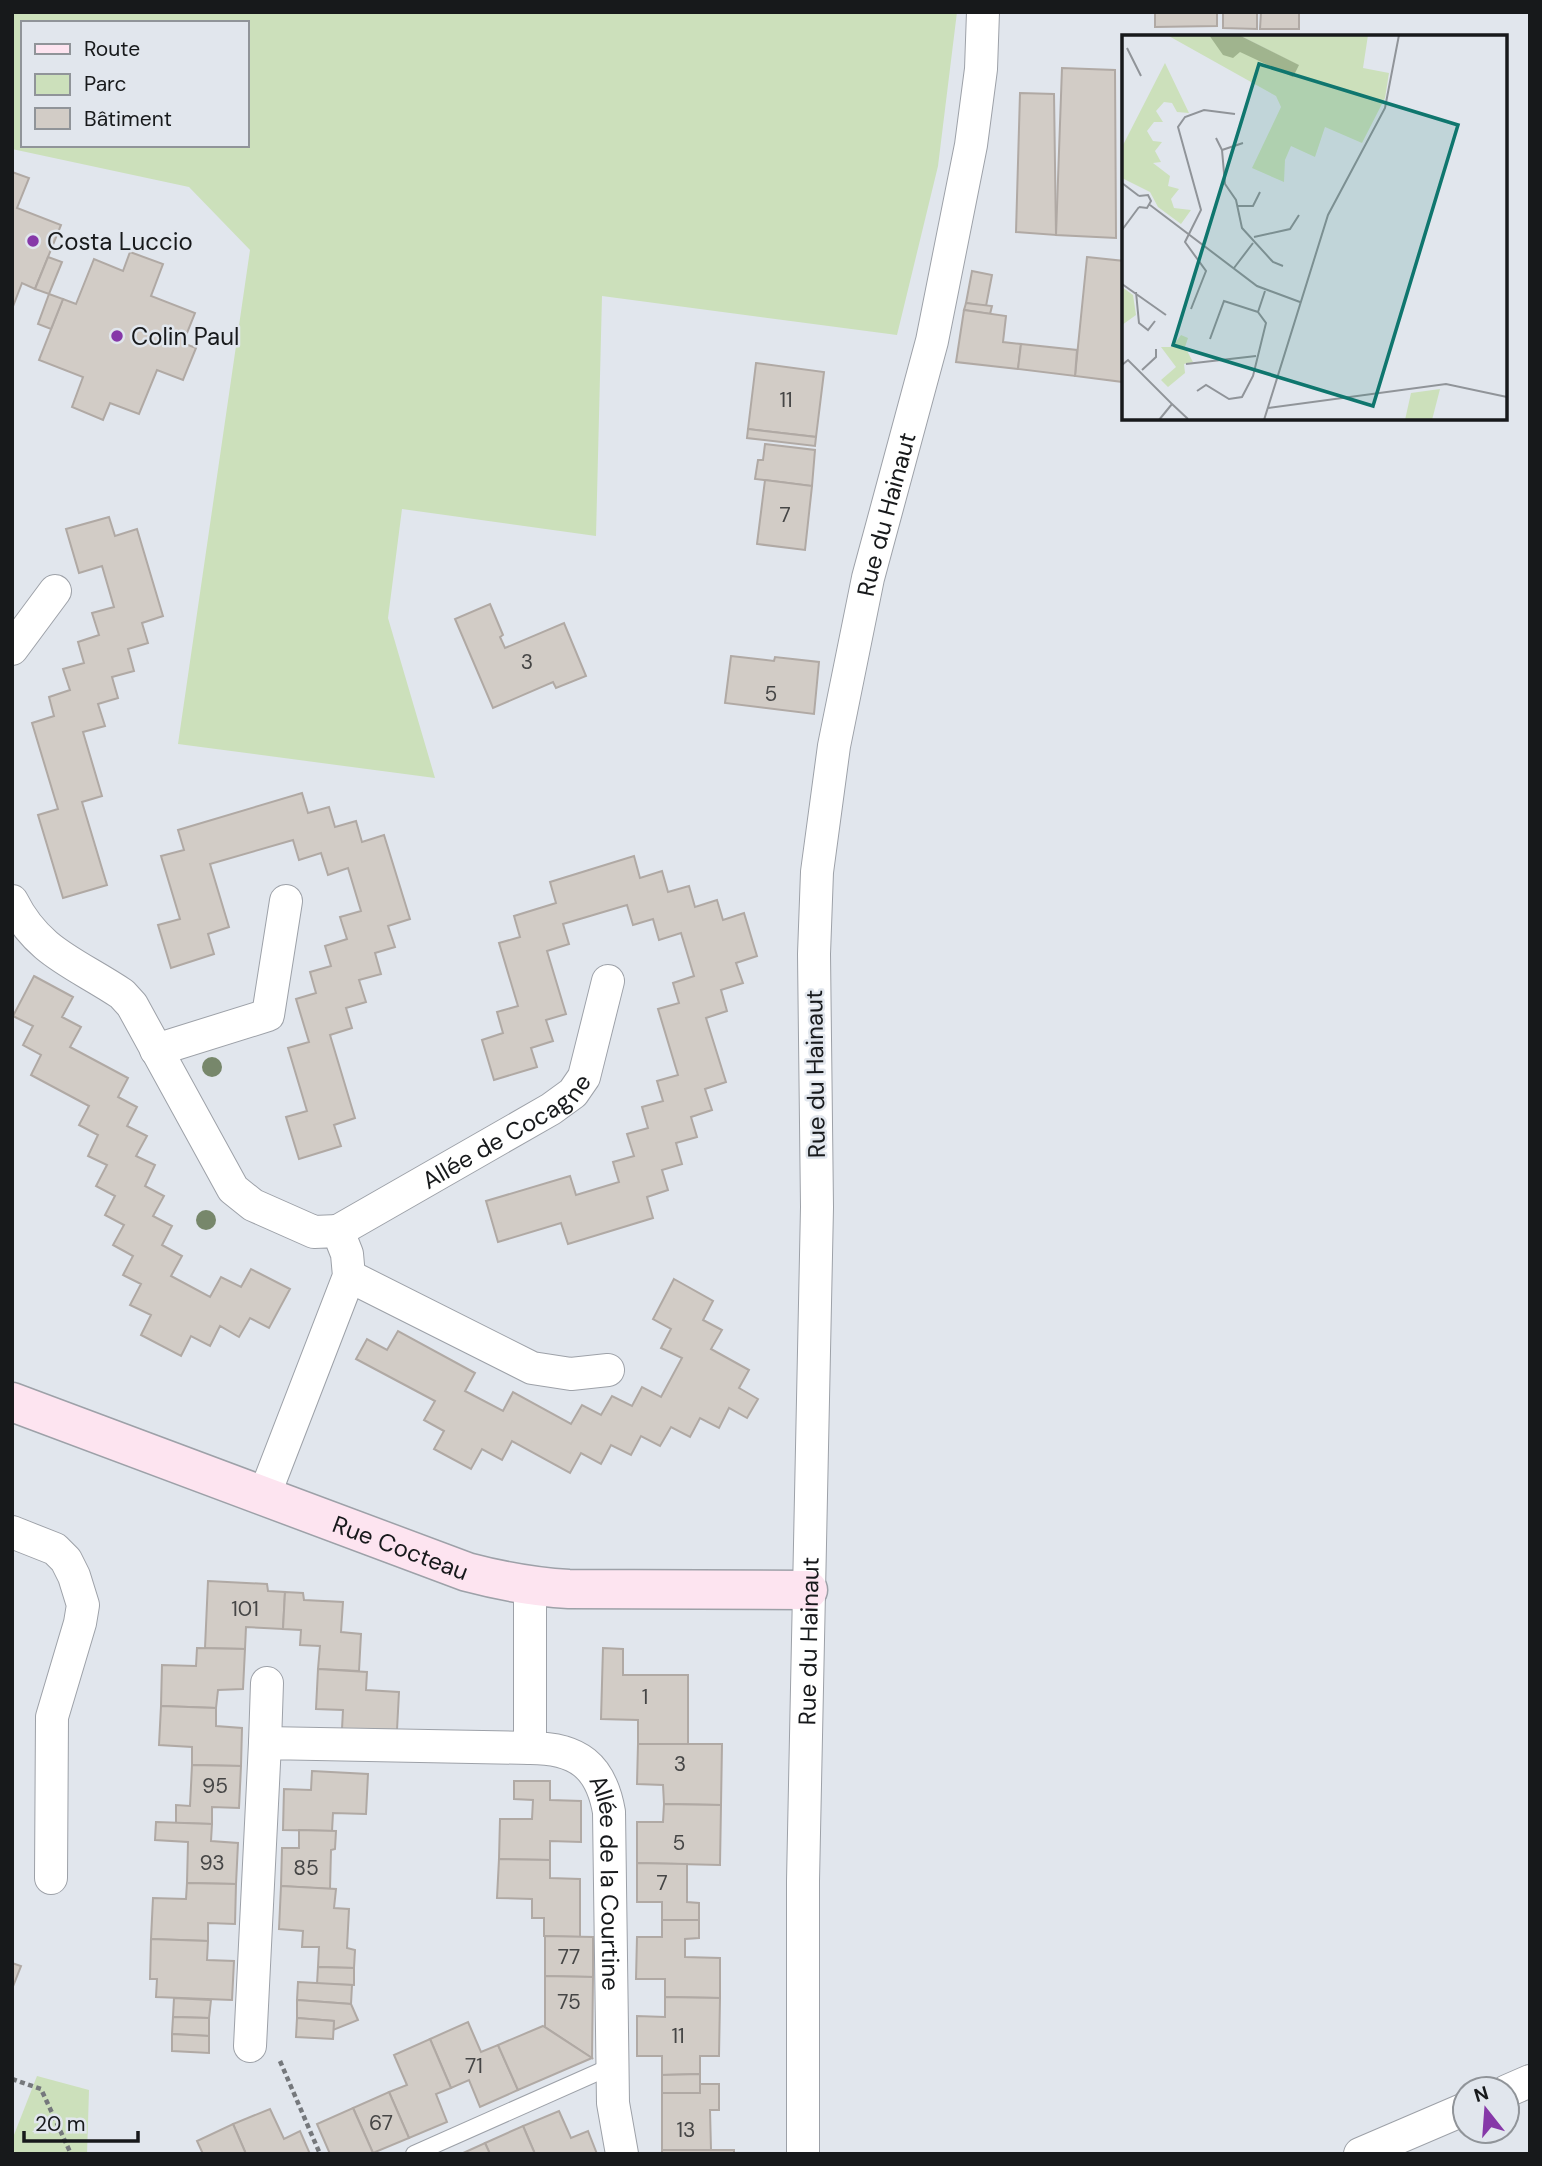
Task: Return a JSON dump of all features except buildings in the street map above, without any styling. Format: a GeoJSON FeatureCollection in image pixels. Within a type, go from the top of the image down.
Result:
{"type":"FeatureCollection","features":[{"type":"Feature","properties":{"kind":"street","name":"Rue du Hainaut"},"geometry":{"type":"LineString","coordinates":[[803,2154],[803,1881],[817,1206],[814,927],[822,827],[834,746],[868,578],[932,341],[971,145],[981,69],[983,12]]}},
{"type":"Feature","properties":{"kind":"street"},"geometry":{"type":"LineString","coordinates":[[12,649],[55,591]]}},
{"type":"Feature","properties":{"kind":"street"},"geometry":{"type":"LineString","coordinates":[[12,901],[41,943],[122,994],[139,1017],[233,1189],[253,1205],[314,1232],[338,1231],[347,1254],[349,1276],[264,1496]]}},
{"type":"Feature","properties":{"kind":"street"},"geometry":{"type":"LineString","coordinates":[[156,1050],[268,1015],[286,901]]}},
{"type":"Feature","properties":{"kind":"street","name":"Allée de Cocagne"},"geometry":{"type":"LineString","coordinates":[[338,1231],[551,1109],[573,1093],[584,1077],[608,981]]}},
{"type":"Feature","properties":{"kind":"street"},"geometry":{"type":"LineString","coordinates":[[349,1276],[532,1368],[570,1374],[608,1370]]}},
{"type":"Feature","properties":{"kind":"street","name":"Rue Cocteau"},"geometry":{"type":"LineString","coordinates":[[12,1402],[467,1572],[530,1587],[808,1590]]}},
{"type":"Feature","properties":{"kind":"street"},"geometry":{"type":"LineString","coordinates":[[12,1532],[55,1549],[66,1560],[83,1605],[52,1717],[51,1878]]}},
{"type":"Feature","properties":{"kind":"street"},"geometry":{"type":"LineString","coordinates":[[530,1587],[530,1748]]}},
{"type":"Feature","properties":{"kind":"street"},"geometry":{"type":"LineString","coordinates":[[250,2046],[267,1683]]}},
{"type":"Feature","properties":{"kind":"street","name":"Allée de la Courtine"},"geometry":{"type":"LineString","coordinates":[[265,1743],[547,1748],[576,1757],[592,1768],[601,1781],[606,1796],[610,1832],[612,2066],[614,2115],[622,2154]]}},
{"type":"Feature","properties":{"kind":"street"},"geometry":{"type":"LineString","coordinates":[[1360,2154],[1451,2115]]}},
{"type":"Feature","properties":{"kind":"lane"},"geometry":{"type":"LineString","coordinates":[[414,2154],[612,2066]]}},
{"type":"Feature","properties":{"kind":"path"},"geometry":{"type":"LineString","coordinates":[[252,2006],[272,2043],[320,2154]]}},
{"type":"Feature","properties":{"kind":"path"},"geometry":{"type":"LineString","coordinates":[[12,2078],[41,2089],[71,2154]]}},
{"type":"Feature","properties":{"kind":"green space"},"geometry":{"type":"Polygon","coordinates":[[[12,12],[957,12],[938,166],[897,335],[602,296],[596,536],[402,509],[388,618],[435,778],[178,744],[250,250],[189,187],[12,149],[12,12]]]}},
{"type":"Feature","properties":{"kind":"green space"},"geometry":{"type":"Polygon","coordinates":[[[37,2076],[89,2090],[87,2154],[12,2154],[12,2140],[37,2076]]]}},
{"type":"Feature","properties":{"kind":"place","name":"Costa Luccio"},"geometry":{"type":"Point","coordinates":[33,241]}},
{"type":"Feature","properties":{"kind":"place","name":"Colin Paul"},"geometry":{"type":"Point","coordinates":[117,336]}}]}
